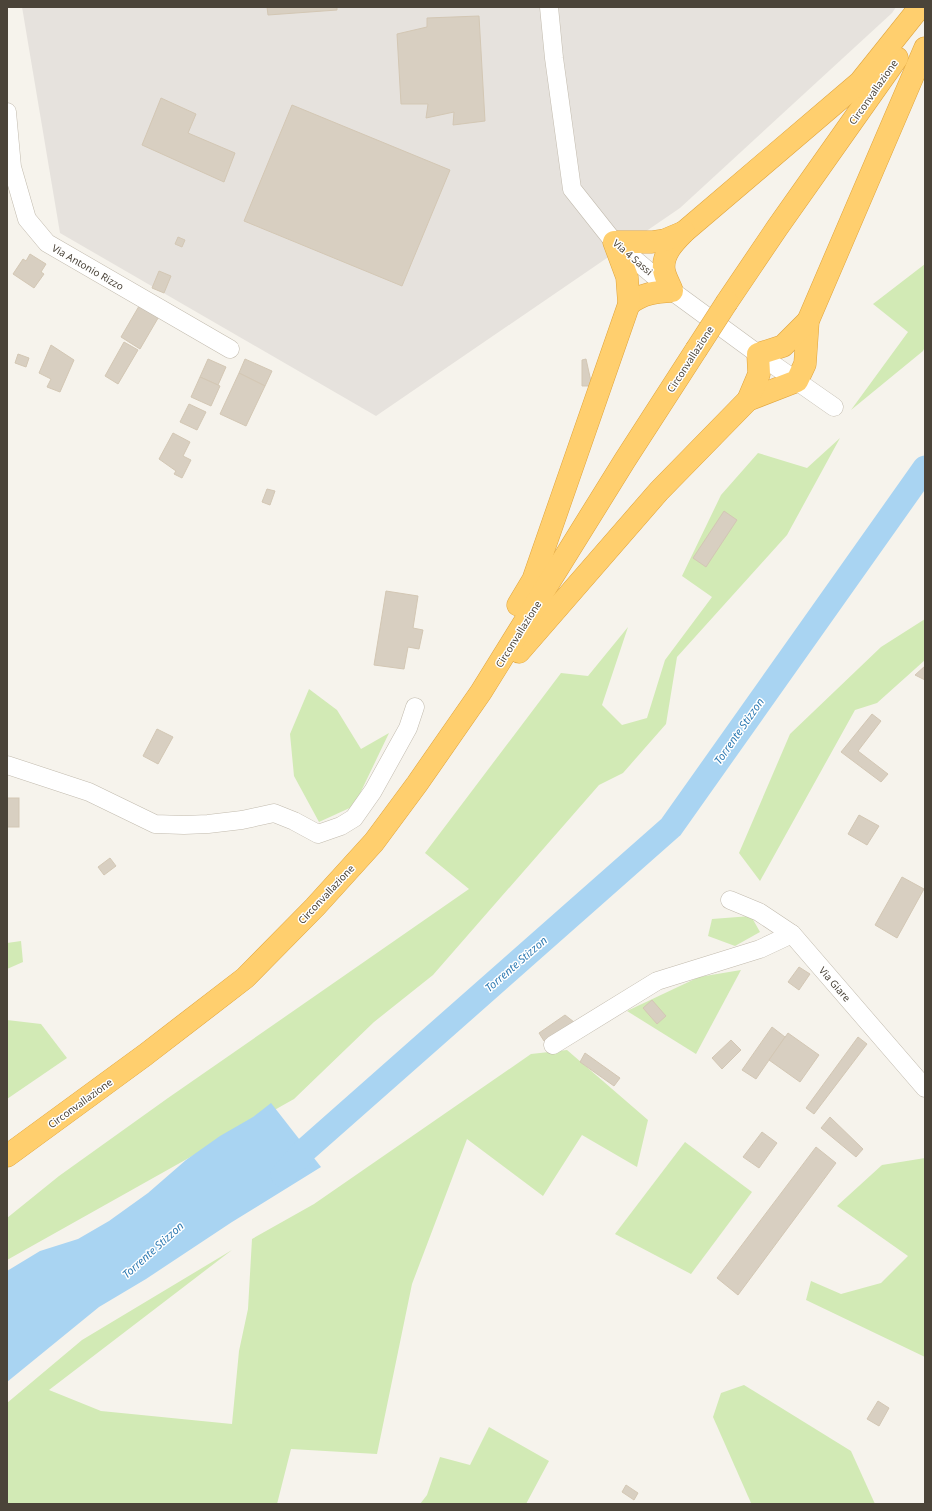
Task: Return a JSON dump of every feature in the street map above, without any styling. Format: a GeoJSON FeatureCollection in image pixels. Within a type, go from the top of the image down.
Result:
{"type":"FeatureCollection","features":[{"type":"Feature","properties":{"kind":"highway"},"geometry":{"type":"LineString","coordinates":[[629,304],[638,297],[647,294],[672,291],[664,270],[666,258],[671,246],[684,232],[860,82],[920,7]]}},
{"type":"Feature","properties":{"kind":"highway","name":"Circonvallazione"},"geometry":{"type":"LineString","coordinates":[[7,1156],[145,1055],[245,978],[299,923],[374,842],[422,778],[481,692],[625,460],[727,302],[777,228],[925,18]]}},
{"type":"Feature","properties":{"kind":"highway"},"geometry":{"type":"LineString","coordinates":[[748,400],[797,381],[805,364],[808,321],[925,48]]}},
{"type":"Feature","properties":{"kind":"highway"},"geometry":{"type":"LineString","coordinates":[[684,232],[665,240],[652,242],[614,242],[627,277],[629,304],[533,580],[499,637],[500,661],[517,654],[659,491],[748,400],[759,374],[758,354],[783,346],[808,321]]}},
{"type":"Feature","properties":{"kind":"street","name":"Via 4 Sassi"},"geometry":{"type":"LineString","coordinates":[[549,7],[554,58],[572,189],[614,242],[672,291],[834,407]]}},
{"type":"Feature","properties":{"kind":"street","name":"Via Antonio Rizzo"},"geometry":{"type":"LineString","coordinates":[[7,112],[12,167],[27,219],[47,243],[230,349]]}},
{"type":"Feature","properties":{"kind":"street"},"geometry":{"type":"LineString","coordinates":[[7,765],[89,792],[155,824],[208,824],[242,820],[274,813],[294,821],[318,834],[341,826],[354,818],[373,791],[408,728],[415,707]]}},
{"type":"Feature","properties":{"kind":"street","name":"Via Giare"},"geometry":{"type":"LineString","coordinates":[[730,900],[759,912],[792,934],[925,1088]]}},
{"type":"Feature","properties":{"kind":"street"},"geometry":{"type":"LineString","coordinates":[[553,1045],[657,981],[760,949],[792,934]]}},
{"type":"Feature","properties":{"kind":"shaded area"},"geometry":{"type":"Polygon","coordinates":[[[22,7],[896,7],[892,13],[680,208],[376,416],[60,233],[22,7]]]}},
{"type":"Feature","properties":{"kind":"green space"},"geometry":{"type":"Polygon","coordinates":[[[925,264],[925,347],[923,351],[851,410],[908,332],[873,304],[925,264]]]}},
{"type":"Feature","properties":{"kind":"green space"},"geometry":{"type":"Polygon","coordinates":[[[840,438],[787,535],[677,657],[666,724],[623,773],[599,785],[433,975],[374,1022],[294,1099],[7,1260],[7,1218],[59,1176],[168,1098],[469,889],[425,853],[561,673],[588,676],[628,627],[602,705],[622,725],[647,718],[665,660],[712,597],[682,576],[721,495],[758,453],[807,468],[840,438]]]}},
{"type":"Feature","properties":{"kind":"green space"},"geometry":{"type":"Polygon","coordinates":[[[925,619],[925,660],[877,703],[855,710],[760,881],[739,853],[790,734],[881,647],[925,619]]]}},
{"type":"Feature","properties":{"kind":"green space"},"geometry":{"type":"Polygon","coordinates":[[[309,689],[337,710],[361,749],[389,733],[354,806],[319,822],[294,776],[290,734],[309,689]]]}},
{"type":"Feature","properties":{"kind":"green space"},"geometry":{"type":"Polygon","coordinates":[[[751,916],[760,932],[735,946],[708,936],[712,919],[751,916]]]}},
{"type":"Feature","properties":{"kind":"green space"},"geometry":{"type":"Polygon","coordinates":[[[21,941],[23,962],[7,969],[7,943],[21,941]]]}},
{"type":"Feature","properties":{"kind":"green space"},"geometry":{"type":"Polygon","coordinates":[[[741,970],[696,1054],[627,1011],[699,977],[741,970]]]}},
{"type":"Feature","properties":{"kind":"green space"},"geometry":{"type":"Polygon","coordinates":[[[7,1020],[41,1024],[67,1058],[7,1099],[7,1020]]]}},
{"type":"Feature","properties":{"kind":"green space"},"geometry":{"type":"Polygon","coordinates":[[[567,1050],[648,1120],[637,1167],[582,1135],[543,1196],[467,1139],[412,1284],[377,1454],[291,1449],[277,1504],[7,1504],[7,1403],[82,1340],[232,1250],[49,1390],[101,1411],[232,1424],[239,1351],[248,1309],[252,1239],[314,1204],[531,1054],[567,1050]]]}},
{"type":"Feature","properties":{"kind":"green space"},"geometry":{"type":"Polygon","coordinates":[[[685,1142],[752,1192],[691,1274],[615,1234],[685,1142]]]}},
{"type":"Feature","properties":{"kind":"green space"},"geometry":{"type":"Polygon","coordinates":[[[925,1158],[925,1357],[806,1300],[811,1281],[841,1294],[881,1283],[908,1256],[837,1206],[882,1165],[925,1158]]]}},
{"type":"Feature","properties":{"kind":"green space"},"geometry":{"type":"Polygon","coordinates":[[[744,1385],[851,1451],[875,1504],[751,1503],[713,1417],[721,1393],[744,1385]]]}},
{"type":"Feature","properties":{"kind":"green space"},"geometry":{"type":"Polygon","coordinates":[[[489,1427],[549,1461],[526,1504],[420,1504],[427,1495],[440,1457],[470,1465],[489,1427]]]}},
{"type":"Feature","properties":{"kind":"water"},"geometry":{"type":"Polygon","coordinates":[[[271,1103],[321,1167],[232,1222],[146,1279],[99,1307],[7,1382],[7,1271],[40,1251],[78,1239],[109,1221],[148,1193],[186,1160],[220,1136],[253,1117],[271,1103]]]}},
{"type":"Feature","properties":{"kind":"building"},"geometry":{"type":"Polygon","coordinates":[[[267,7],[337,7],[337,10],[268,15],[267,7]]]}},
{"type":"Feature","properties":{"kind":"building"},"geometry":{"type":"Polygon","coordinates":[[[479,16],[485,121],[453,125],[454,112],[426,118],[428,104],[401,104],[397,34],[427,27],[427,18],[479,16]]]}},
{"type":"Feature","properties":{"kind":"building"},"geometry":{"type":"Polygon","coordinates":[[[161,98],[196,114],[188,133],[235,153],[224,182],[142,145],[161,98]]]}},
{"type":"Feature","properties":{"kind":"building"},"geometry":{"type":"Polygon","coordinates":[[[292,105],[450,170],[402,286],[244,221],[292,105]]]}},
{"type":"Feature","properties":{"kind":"building"},"geometry":{"type":"Polygon","coordinates":[[[178,237],[185,240],[182,247],[175,244],[178,237]]]}},
{"type":"Feature","properties":{"kind":"building"},"geometry":{"type":"Polygon","coordinates":[[[30,254],[46,264],[41,272],[44,274],[34,288],[13,274],[23,259],[26,261],[30,254]]]}},
{"type":"Feature","properties":{"kind":"building"},"geometry":{"type":"Polygon","coordinates":[[[159,271],[171,276],[164,293],[152,288],[159,271]]]}},
{"type":"Feature","properties":{"kind":"building"},"geometry":{"type":"Polygon","coordinates":[[[142,301],[161,313],[140,349],[121,337],[142,301]]]}},
{"type":"Feature","properties":{"kind":"building"},"geometry":{"type":"Polygon","coordinates":[[[124,342],[138,350],[118,384],[105,376],[124,342]]]}},
{"type":"Feature","properties":{"kind":"building"},"geometry":{"type":"Polygon","coordinates":[[[51,345],[74,360],[60,392],[47,387],[51,379],[39,373],[51,345]]]}},
{"type":"Feature","properties":{"kind":"building"},"geometry":{"type":"Polygon","coordinates":[[[18,354],[29,358],[26,367],[15,363],[18,354]]]}},
{"type":"Feature","properties":{"kind":"building"},"geometry":{"type":"Polygon","coordinates":[[[208,359],[226,367],[218,385],[200,377],[208,359]]]}},
{"type":"Feature","properties":{"kind":"building"},"geometry":{"type":"Polygon","coordinates":[[[245,359],[272,371],[265,386],[239,373],[245,359]]]}},
{"type":"Feature","properties":{"kind":"building"},"geometry":{"type":"Polygon","coordinates":[[[586,359],[592,386],[582,386],[582,360],[586,359]]]}},
{"type":"Feature","properties":{"kind":"building"},"geometry":{"type":"Polygon","coordinates":[[[239,373],[265,386],[246,426],[220,414],[239,373]]]}},
{"type":"Feature","properties":{"kind":"building"},"geometry":{"type":"Polygon","coordinates":[[[200,377],[220,386],[211,406],[191,397],[200,377]]]}},
{"type":"Feature","properties":{"kind":"building"},"geometry":{"type":"Polygon","coordinates":[[[189,404],[206,412],[197,430],[180,422],[189,404]]]}},
{"type":"Feature","properties":{"kind":"building"},"geometry":{"type":"Polygon","coordinates":[[[173,433],[190,442],[183,456],[191,460],[182,478],[174,474],[176,471],[159,459],[173,433]]]}},
{"type":"Feature","properties":{"kind":"building"},"geometry":{"type":"Polygon","coordinates":[[[267,489],[275,491],[270,505],[262,502],[267,489]]]}},
{"type":"Feature","properties":{"kind":"building"},"geometry":{"type":"Polygon","coordinates":[[[724,511],[737,520],[706,567],[693,558],[724,511]]]}},
{"type":"Feature","properties":{"kind":"building"},"geometry":{"type":"Polygon","coordinates":[[[386,591],[418,596],[413,628],[423,630],[419,649],[408,647],[404,669],[374,665],[386,591]]]}},
{"type":"Feature","properties":{"kind":"building"},"geometry":{"type":"Polygon","coordinates":[[[925,666],[925,680],[915,675],[925,666]]]}},
{"type":"Feature","properties":{"kind":"building"},"geometry":{"type":"Polygon","coordinates":[[[872,714],[881,721],[858,751],[888,774],[881,782],[841,752],[872,714]]]}},
{"type":"Feature","properties":{"kind":"building"},"geometry":{"type":"Polygon","coordinates":[[[157,729],[173,737],[158,764],[143,756],[157,729]]]}},
{"type":"Feature","properties":{"kind":"building"},"geometry":{"type":"Polygon","coordinates":[[[7,798],[19,798],[19,827],[7,827],[7,798]]]}},
{"type":"Feature","properties":{"kind":"building"},"geometry":{"type":"Polygon","coordinates":[[[859,815],[879,826],[867,845],[848,834],[859,815]]]}},
{"type":"Feature","properties":{"kind":"building"},"geometry":{"type":"Polygon","coordinates":[[[110,858],[116,866],[104,875],[98,867],[110,858]]]}},
{"type":"Feature","properties":{"kind":"building"},"geometry":{"type":"Polygon","coordinates":[[[902,877],[924,889],[897,938],[875,925],[902,877]]]}},
{"type":"Feature","properties":{"kind":"building"},"geometry":{"type":"Polygon","coordinates":[[[799,967],[810,974],[799,990],[788,982],[799,967]]]}},
{"type":"Feature","properties":{"kind":"building"},"geometry":{"type":"Polygon","coordinates":[[[652,1000],[666,1016],[657,1024],[643,1008],[652,1000]]]}},
{"type":"Feature","properties":{"kind":"building"},"geometry":{"type":"Polygon","coordinates":[[[565,1015],[574,1022],[544,1041],[539,1033],[565,1015]]]}},
{"type":"Feature","properties":{"kind":"building"},"geometry":{"type":"Polygon","coordinates":[[[772,1027],[785,1037],[756,1079],[742,1070],[772,1027]]]}},
{"type":"Feature","properties":{"kind":"building"},"geometry":{"type":"Polygon","coordinates":[[[788,1033],[819,1055],[800,1082],[769,1060],[788,1033]]]}},
{"type":"Feature","properties":{"kind":"building"},"geometry":{"type":"Polygon","coordinates":[[[858,1037],[867,1044],[814,1114],[806,1108],[858,1037]]]}},
{"type":"Feature","properties":{"kind":"building"},"geometry":{"type":"Polygon","coordinates":[[[731,1040],[741,1050],[722,1069],[712,1058],[731,1040]]]}},
{"type":"Feature","properties":{"kind":"building"},"geometry":{"type":"Polygon","coordinates":[[[585,1053],[620,1078],[614,1086],[580,1062],[585,1053]]]}},
{"type":"Feature","properties":{"kind":"building"},"geometry":{"type":"Polygon","coordinates":[[[830,1117],[863,1149],[856,1157],[821,1128],[830,1117]]]}},
{"type":"Feature","properties":{"kind":"building"},"geometry":{"type":"Polygon","coordinates":[[[762,1132],[777,1143],[759,1168],[743,1157],[762,1132]]]}},
{"type":"Feature","properties":{"kind":"building"},"geometry":{"type":"Polygon","coordinates":[[[816,1147],[836,1163],[738,1295],[717,1278],[816,1147]]]}},
{"type":"Feature","properties":{"kind":"building"},"geometry":{"type":"Polygon","coordinates":[[[878,1401],[889,1408],[879,1426],[867,1419],[878,1401]]]}},
{"type":"Feature","properties":{"kind":"building"},"geometry":{"type":"Polygon","coordinates":[[[626,1485],[638,1493],[634,1500],[622,1492],[626,1485]]]}},
{"type":"Feature","properties":{"kind":"waterway","name":"Torrente Stizzon"},"geometry":{"type":"LineString","coordinates":[[283,1175],[304,1151],[671,827],[925,468]]}}]}
